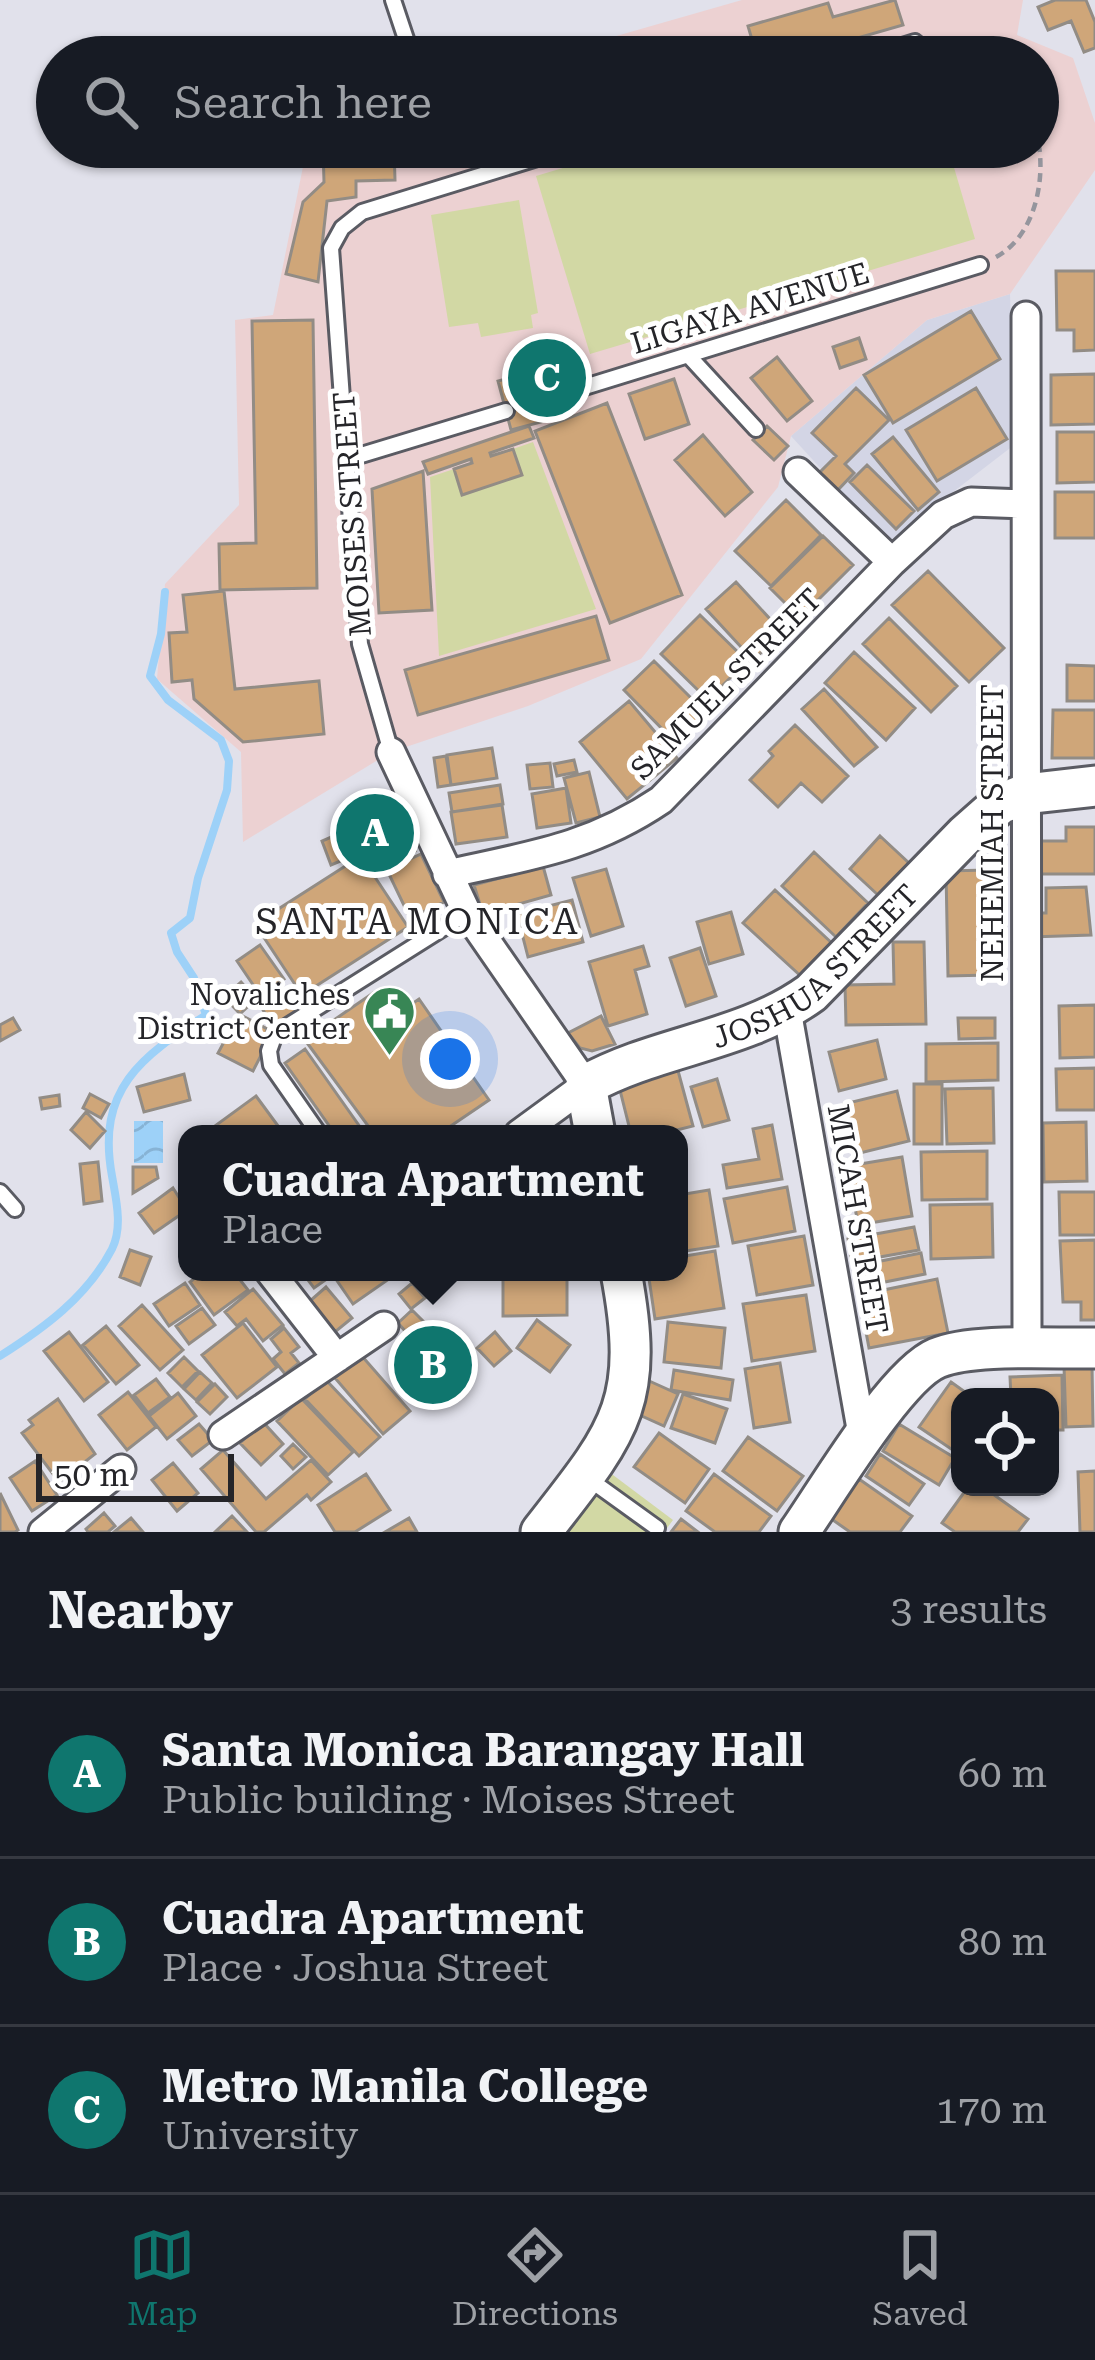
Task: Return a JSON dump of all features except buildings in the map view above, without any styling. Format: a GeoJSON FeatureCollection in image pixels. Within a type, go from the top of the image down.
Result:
{"type":"FeatureCollection","features":[{"type":"Feature","properties":{"kind":"street","name":"NEHEMIAH STREET"},"geometry":{"type":"LineString","coordinates":[[1026,316],[1027,1349]]}},
{"type":"Feature","properties":{"kind":"street"},"geometry":{"type":"LineString","coordinates":[[798,472],[892,562]]}},
{"type":"Feature","properties":{"kind":"street","name":"SAMUEL STREET"},"geometry":{"type":"LineString","coordinates":[[447,874],[574,846],[617,828],[661,800],[892,562],[957,506],[986,501],[1024,504]]}},
{"type":"Feature","properties":{"kind":"street","name":"MOISES STREET"},"geometry":{"type":"LineString","coordinates":[[391,752],[466,913],[586,1085],[594,1125]]}},
{"type":"Feature","properties":{"kind":"street","name":"JOSHUA STREET"},"geometry":{"type":"LineString","coordinates":[[531,1125],[612,1070],[787,1010],[811,993],[1000,804],[1024,794],[1095,786]]}},
{"type":"Feature","properties":{"kind":"street","name":"MICAH STREET"},"geometry":{"type":"LineString","coordinates":[[787,1010],[863,1440]]}},
{"type":"Feature","properties":{"kind":"street"},"geometry":{"type":"LineString","coordinates":[[277,1281],[338,1358]]}},
{"type":"Feature","properties":{"kind":"street"},"geometry":{"type":"LineString","coordinates":[[541,1532],[585,1476],[617,1424],[628,1395],[630,1332],[622,1281]]}},
{"type":"Feature","properties":{"kind":"street"},"geometry":{"type":"LineString","coordinates":[[223,1435],[385,1326]]}},
{"type":"Feature","properties":{"kind":"street"},"geometry":{"type":"LineString","coordinates":[[799,1532],[922,1366],[958,1352],[1095,1348]]}},
{"type":"Feature","properties":{"kind":"street"},"geometry":{"type":"LineString","coordinates":[[43,1532],[121,1469]]}},
{"type":"Feature","properties":{"kind":"lane"},"geometry":{"type":"LineString","coordinates":[[393,0],[405,36]]}},
{"type":"Feature","properties":{"kind":"lane","name":"MOISES STREET"},"geometry":{"type":"LineString","coordinates":[[391,752],[360,644],[332,248],[342,228],[362,212],[505,168]]}},
{"type":"Feature","properties":{"kind":"lane","name":"LIGAYA AVENUE"},"geometry":{"type":"LineString","coordinates":[[536,402],[980,266]]}},
{"type":"Feature","properties":{"kind":"lane"},"geometry":{"type":"LineString","coordinates":[[688,355],[757,429]]}},
{"type":"Feature","properties":{"kind":"lane"},"geometry":{"type":"LineString","coordinates":[[348,459],[506,411]]}},
{"type":"Feature","properties":{"kind":"lane"},"geometry":{"type":"LineString","coordinates":[[313,1125],[271,1066],[274,1034],[466,913]]}},
{"type":"Feature","properties":{"kind":"lane"},"geometry":{"type":"LineString","coordinates":[[0,1192],[16,1209]]}},
{"type":"Feature","properties":{"kind":"lane"},"geometry":{"type":"LineString","coordinates":[[585,1476],[657,1528]]}},
{"type":"Feature","properties":{"kind":"path"},"geometry":{"type":"LineString","coordinates":[[980,266],[1006,251],[1029,223],[1040,184],[1039,168]]}},
{"type":"Feature","properties":{"kind":"shaded area"},"geometry":{"type":"Polygon","coordinates":[[[742,0],[1023,0],[1019,36],[616,36],[742,0]]]}},
{"type":"Feature","properties":{"kind":"shaded area"},"geometry":{"type":"Polygon","coordinates":[[[1059,52],[1073,58],[1095,123],[1095,170],[1010,294],[927,320],[791,436],[778,487],[641,659],[528,706],[391,752],[243,842],[241,752],[157,679],[165,584],[239,505],[235,320],[273,315],[303,168],[1059,168],[1059,52]]]}},
{"type":"Feature","properties":{"kind":"shaded area"},"geometry":{"type":"Polygon","coordinates":[[[1010,294],[1014,445],[888,542],[791,436],[927,320],[1010,294]]]}},
{"type":"Feature","properties":{"kind":"green space"},"geometry":{"type":"Polygon","coordinates":[[[563,168],[954,168],[975,239],[590,354],[536,176],[563,168]]]}},
{"type":"Feature","properties":{"kind":"green space"},"geometry":{"type":"Polygon","coordinates":[[[519,200],[538,313],[531,315],[533,328],[481,337],[478,323],[449,327],[431,215],[519,200]]]}},
{"type":"Feature","properties":{"kind":"green space"},"geometry":{"type":"Polygon","coordinates":[[[533,442],[596,609],[439,656],[430,477],[454,469],[462,494],[521,475],[513,449],[533,442]]]}},
{"type":"Feature","properties":{"kind":"green space"},"geometry":{"type":"Polygon","coordinates":[[[605,1469],[673,1520],[664,1532],[558,1532],[605,1469]]]}},
{"type":"Feature","properties":{"kind":"water"},"geometry":{"type":"Polygon","coordinates":[[[134,1121],[163,1121],[163,1163],[134,1163],[134,1121]]]}},
{"type":"Feature","properties":{"kind":"waterway"},"geometry":{"type":"LineString","coordinates":[[0,1356],[63,1310],[102,1266],[117,1232],[109,1146],[118,1098],[143,1061],[206,1015],[171,933],[190,918],[227,790],[229,761],[221,740],[168,700],[150,676],[165,592]]}},
{"type":"Feature","properties":{"kind":"place","name":"Metro Manila College"},"geometry":{"type":"Point","coordinates":[547,378]}},
{"type":"Feature","properties":{"kind":"place","name":"Santa Monica Barangay Hall"},"geometry":{"type":"Point","coordinates":[375,833]}},
{"type":"Feature","properties":{"kind":"place","name":"Novaliches District Center"},"geometry":{"type":"Point","coordinates":[389,1057]}},
{"type":"Feature","properties":{"kind":"place","name":"Cuadra Apartment"},"geometry":{"type":"Point","coordinates":[433,1365]}},
{"type":"Feature","properties":{"kind":"district","name":"SANTA MONICA"},"geometry":{"type":"Point","coordinates":[418,922]}}]}
